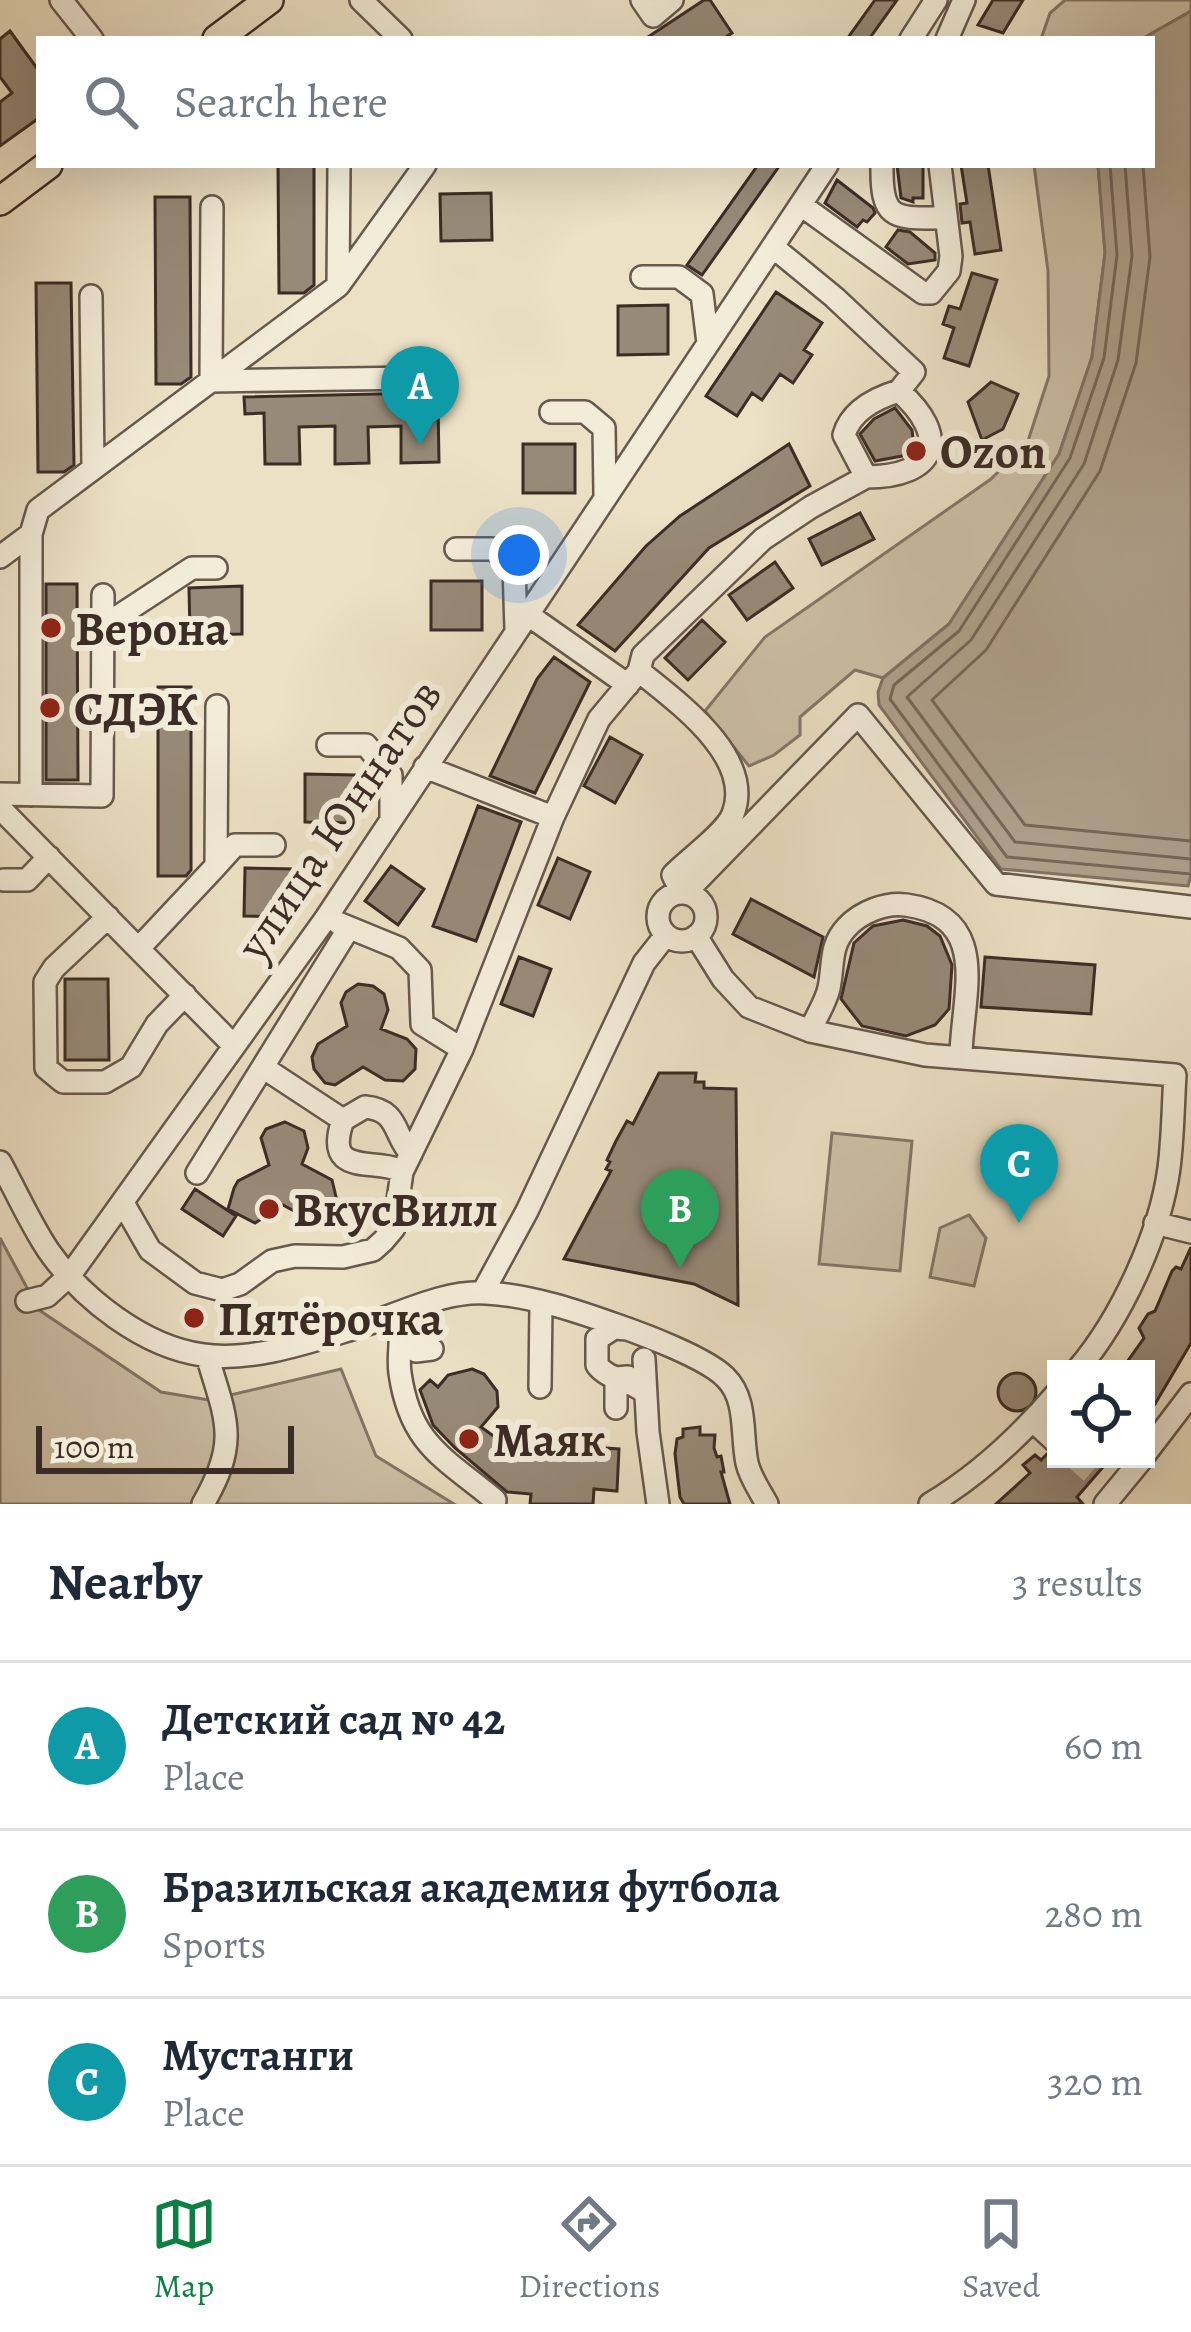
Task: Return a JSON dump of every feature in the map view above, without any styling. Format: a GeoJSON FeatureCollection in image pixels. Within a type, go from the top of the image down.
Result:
{"type":"FeatureCollection","features":[{"type":"Feature","properties":{"kind":"main road"},"geometry":{"type":"LineString","coordinates":[[221,36],[269,0]]}},
{"type":"Feature","properties":{"kind":"main road"},"geometry":{"type":"LineString","coordinates":[[0,201],[44,168]]}},
{"type":"Feature","properties":{"kind":"street"},"geometry":{"type":"LineString","coordinates":[[61,0],[90,36]]}},
{"type":"Feature","properties":{"kind":"street"},"geometry":{"type":"LineString","coordinates":[[361,0],[398,36]]}},
{"type":"Feature","properties":{"kind":"street"},"geometry":{"type":"LineString","coordinates":[[643,0],[653,16],[672,0]]}},
{"type":"Feature","properties":{"kind":"street"},"geometry":{"type":"LineString","coordinates":[[912,36],[936,0]]}},
{"type":"Feature","properties":{"kind":"street"},"geometry":{"type":"LineString","coordinates":[[947,36],[964,0]]}},
{"type":"Feature","properties":{"kind":"street"},"geometry":{"type":"LineString","coordinates":[[338,286],[339,168]]}},
{"type":"Feature","properties":{"kind":"street"},"geometry":{"type":"LineString","coordinates":[[31,795],[31,534],[38,510],[338,286],[423,168]]}},
{"type":"Feature","properties":{"kind":"street","name":"улица Юннатов"},"geometry":{"type":"LineString","coordinates":[[70,1275],[326,918],[825,168]]}},
{"type":"Feature","properties":{"kind":"street"},"geometry":{"type":"LineString","coordinates":[[882,168],[881,197],[891,212],[908,218],[946,218]]}},
{"type":"Feature","properties":{"kind":"street"},"geometry":{"type":"LineString","coordinates":[[801,205],[923,293],[931,292],[949,271],[940,168]]}},
{"type":"Feature","properties":{"kind":"street"},"geometry":{"type":"LineString","coordinates":[[211,380],[212,208]]}},
{"type":"Feature","properties":{"kind":"street"},"geometry":{"type":"LineString","coordinates":[[773,247],[914,372],[899,391],[848,419],[844,435],[866,477]]}},
{"type":"Feature","properties":{"kind":"street"},"geometry":{"type":"LineString","coordinates":[[642,277],[679,277],[702,294],[708,344]]}},
{"type":"Feature","properties":{"kind":"street"},"geometry":{"type":"LineString","coordinates":[[92,296],[93,469]]}},
{"type":"Feature","properties":{"kind":"street"},"geometry":{"type":"LineString","coordinates":[[211,380],[417,378]]}},
{"type":"Feature","properties":{"kind":"street"},"geometry":{"type":"LineString","coordinates":[[123,1203],[150,1250],[195,1283],[223,1291],[272,1261],[295,1256],[343,1257],[373,1250],[394,1228],[407,1163],[462,1049],[553,817],[599,718],[634,678],[643,656],[763,539],[866,477],[902,472],[922,461],[931,448],[932,432],[922,412],[899,391]]}},
{"type":"Feature","properties":{"kind":"street"},"geometry":{"type":"LineString","coordinates":[[551,412],[585,412],[604,428],[605,497]]}},
{"type":"Feature","properties":{"kind":"street"},"geometry":{"type":"LineString","coordinates":[[0,557],[31,534]]}},
{"type":"Feature","properties":{"kind":"street"},"geometry":{"type":"LineString","coordinates":[[456,549],[494,549],[514,566],[521,622],[634,678],[696,718],[731,764],[737,791],[732,818],[673,875],[673,882],[688,891],[704,906],[705,924],[696,936],[684,941],[666,935],[659,910],[671,896],[688,891],[858,715],[996,884],[1191,907]]}},
{"type":"Feature","properties":{"kind":"street"},"geometry":{"type":"LineString","coordinates":[[103,627],[192,568],[215,568]]}},
{"type":"Feature","properties":{"kind":"street"},"geometry":{"type":"LineString","coordinates":[[0,794],[102,796],[103,595]]}},
{"type":"Feature","properties":{"kind":"street"},"geometry":{"type":"LineString","coordinates":[[216,866],[217,706]]}},
{"type":"Feature","properties":{"kind":"street"},"geometry":{"type":"LineString","coordinates":[[328,745],[366,746],[391,775],[391,818]]}},
{"type":"Feature","properties":{"kind":"street"},"geometry":{"type":"LineString","coordinates":[[425,767],[553,817]]}},
{"type":"Feature","properties":{"kind":"street"},"geometry":{"type":"LineString","coordinates":[[0,808],[234,1046]]}},
{"type":"Feature","properties":{"kind":"street"},"geometry":{"type":"LineString","coordinates":[[139,948],[235,845],[274,844]]}},
{"type":"Feature","properties":{"kind":"street"},"geometry":{"type":"LineString","coordinates":[[4,880],[26,880],[49,857]]}},
{"type":"Feature","properties":{"kind":"street"},"geometry":{"type":"LineString","coordinates":[[810,1030],[829,988],[833,948],[848,925],[872,909],[902,904],[931,911],[955,929],[968,954],[970,978],[961,1012],[961,1057]]}},
{"type":"Feature","properties":{"kind":"street"},"geometry":{"type":"LineString","coordinates":[[108,917],[45,982],[46,1068],[63,1082],[105,1082],[131,1067],[157,1024],[185,995]]}},
{"type":"Feature","properties":{"kind":"street"},"geometry":{"type":"LineString","coordinates":[[326,918],[399,948],[420,970],[422,1024],[462,1049]]}},
{"type":"Feature","properties":{"kind":"street"},"geometry":{"type":"LineString","coordinates":[[197,1173],[350,928]]}},
{"type":"Feature","properties":{"kind":"street"},"geometry":{"type":"LineString","coordinates":[[483,1292],[527,1211],[644,963],[666,935]]}},
{"type":"Feature","properties":{"kind":"street"},"geometry":{"type":"LineString","coordinates":[[696,936],[723,979],[749,1007],[810,1030],[926,1055],[1183,1076],[1169,1172],[1147,1253],[1086,1360]]}},
{"type":"Feature","properties":{"kind":"street"},"geometry":{"type":"LineString","coordinates":[[264,1068],[344,1120]]}},
{"type":"Feature","properties":{"kind":"street"},"geometry":{"type":"LineString","coordinates":[[365,1107],[383,1111],[395,1121],[407,1163],[361,1166],[347,1159],[339,1143],[344,1120],[365,1107]]}},
{"type":"Feature","properties":{"kind":"street"},"geometry":{"type":"LineString","coordinates":[[0,1162],[48,1250],[70,1275],[129,1325],[160,1342],[207,1356],[414,1330]]}},
{"type":"Feature","properties":{"kind":"street"},"geometry":{"type":"LineString","coordinates":[[1155,1222],[1191,1232]]}},
{"type":"Feature","properties":{"kind":"street"},"geometry":{"type":"LineString","coordinates":[[27,1300],[47,1296],[70,1275]]}},
{"type":"Feature","properties":{"kind":"street"},"geometry":{"type":"LineString","coordinates":[[495,1500],[421,1438],[404,1400],[398,1361],[414,1330],[455,1296],[483,1292],[541,1303],[634,1332],[724,1375],[738,1395],[747,1466],[767,1504]]}},
{"type":"Feature","properties":{"kind":"street"},"geometry":{"type":"LineString","coordinates":[[540,1387],[541,1303]]}},
{"type":"Feature","properties":{"kind":"street"},"geometry":{"type":"LineString","coordinates":[[634,1332],[609,1330],[594,1346],[597,1365],[645,1393]]}},
{"type":"Feature","properties":{"kind":"street"},"geometry":{"type":"LineString","coordinates":[[634,1332],[644,1360],[658,1504]]}},
{"type":"Feature","properties":{"kind":"street"},"geometry":{"type":"LineString","coordinates":[[203,1504],[224,1468],[227,1438],[207,1356]]}},
{"type":"Feature","properties":{"kind":"street"},"geometry":{"type":"LineString","coordinates":[[616,1378],[631,1375],[644,1360]]}},
{"type":"Feature","properties":{"kind":"street"},"geometry":{"type":"LineString","coordinates":[[616,1378],[616,1408]]}},
{"type":"Feature","properties":{"kind":"street"},"geometry":{"type":"LineString","coordinates":[[1155,1441],[1191,1394]]}},
{"type":"Feature","properties":{"kind":"street"},"geometry":{"type":"LineString","coordinates":[[930,1504],[950,1492],[1047,1405]]}},
{"type":"Feature","properties":{"kind":"street"},"geometry":{"type":"LineString","coordinates":[[1033,1421],[1047,1434]]}},
{"type":"Feature","properties":{"kind":"street"},"geometry":{"type":"LineString","coordinates":[[1096,1478],[1110,1499],[1135,1468]]}},
{"type":"Feature","properties":{"kind":"shaded area"},"geometry":{"type":"Polygon","coordinates":[[[1065,0],[1191,0],[1191,11],[1147,36],[1042,36],[1050,13],[1065,0]]]}},
{"type":"Feature","properties":{"kind":"shaded area"},"geometry":{"type":"Polygon","coordinates":[[[1034,168],[1098,168],[1105,253],[1092,357],[1059,454],[949,624],[883,678],[855,670],[800,717],[800,735],[749,766],[705,711],[765,637],[991,479],[1028,441],[1049,376],[1048,271],[1034,168]]]}},
{"type":"Feature","properties":{"kind":"shaded area"},"geometry":{"type":"Polygon","coordinates":[[[832,1133],[912,1141],[900,1271],[819,1264],[832,1133]]]}},
{"type":"Feature","properties":{"kind":"shaded area"},"geometry":{"type":"Polygon","coordinates":[[[969,1215],[986,1238],[974,1286],[930,1277],[940,1228],[969,1215]]]}},
{"type":"Feature","properties":{"kind":"shaded area"},"geometry":{"type":"Polygon","coordinates":[[[0,1238],[39,1310],[161,1392],[209,1400],[341,1369],[376,1456],[454,1504],[0,1504],[0,1238]]]}},
{"type":"Feature","properties":{"kind":"water"},"geometry":{"type":"Polygon","coordinates":[[[1191,11],[1188,886],[1001,869],[879,705],[878,692],[883,678],[949,624],[1059,454],[1092,357],[1105,253],[1098,168],[1155,168],[1155,36],[1147,36],[1191,11]]]}},
{"type":"Feature","properties":{"kind":"building"},"geometry":{"type":"Polygon","coordinates":[[[704,0],[710,0],[732,33],[728,36],[650,36],[704,0]]]}},
{"type":"Feature","properties":{"kind":"building"},"geometry":{"type":"Polygon","coordinates":[[[875,0],[897,0],[871,36],[849,36],[875,0]]]}},
{"type":"Feature","properties":{"kind":"building"},"geometry":{"type":"Polygon","coordinates":[[[993,0],[1023,0],[1003,33],[978,25],[993,0]]]}},
{"type":"Feature","properties":{"kind":"building"},"geometry":{"type":"Polygon","coordinates":[[[10,31],[36,67],[36,120],[0,146],[0,102],[12,93],[0,77],[0,39],[10,31]]]}},
{"type":"Feature","properties":{"kind":"building"},"geometry":{"type":"Polygon","coordinates":[[[278,168],[314,168],[314,285],[304,293],[279,293],[278,168]]]}},
{"type":"Feature","properties":{"kind":"building"},"geometry":{"type":"Polygon","coordinates":[[[756,168],[778,168],[702,275],[687,265],[756,168]]]}},
{"type":"Feature","properties":{"kind":"building"},"geometry":{"type":"Polygon","coordinates":[[[897,168],[923,168],[923,198],[913,198],[913,202],[901,198],[897,168]]]}},
{"type":"Feature","properties":{"kind":"building"},"geometry":{"type":"Polygon","coordinates":[[[961,168],[988,168],[1001,250],[975,254],[970,222],[962,223],[960,204],[967,203],[961,168]]]}},
{"type":"Feature","properties":{"kind":"building"},"geometry":{"type":"Polygon","coordinates":[[[837,180],[873,208],[875,213],[867,222],[857,227],[825,203],[837,180]]]}},
{"type":"Feature","properties":{"kind":"building"},"geometry":{"type":"Polygon","coordinates":[[[491,193],[492,240],[441,241],[440,194],[491,193]]]}},
{"type":"Feature","properties":{"kind":"building"},"geometry":{"type":"Polygon","coordinates":[[[155,197],[190,197],[191,377],[181,384],[156,384],[155,197]]]}},
{"type":"Feature","properties":{"kind":"building"},"geometry":{"type":"Polygon","coordinates":[[[898,230],[910,232],[935,253],[935,260],[908,264],[886,247],[898,230]]]}},
{"type":"Feature","properties":{"kind":"building"},"geometry":{"type":"Polygon","coordinates":[[[972,273],[997,280],[969,366],[944,358],[954,328],[943,324],[949,306],[960,309],[972,273]]]}},
{"type":"Feature","properties":{"kind":"building"},"geometry":{"type":"Polygon","coordinates":[[[36,283],[71,283],[74,465],[64,472],[38,472],[36,283]]]}},
{"type":"Feature","properties":{"kind":"building"},"geometry":{"type":"Polygon","coordinates":[[[776,292],[822,323],[804,350],[812,355],[793,383],[780,374],[762,400],[752,393],[737,416],[706,396],[776,292]]]}},
{"type":"Feature","properties":{"kind":"building"},"geometry":{"type":"Polygon","coordinates":[[[668,305],[668,354],[618,355],[618,306],[668,305]]]}},
{"type":"Feature","properties":{"kind":"building"},"geometry":{"type":"Polygon","coordinates":[[[991,382],[1018,394],[1003,429],[982,440],[968,402],[991,382]]]}},
{"type":"Feature","properties":{"kind":"building"},"geometry":{"type":"Polygon","coordinates":[[[420,393],[420,405],[438,404],[439,462],[401,463],[401,426],[368,427],[369,463],[335,464],[335,426],[299,427],[300,464],[265,464],[264,413],[245,414],[244,397],[420,393]]]}},
{"type":"Feature","properties":{"kind":"building"},"geometry":{"type":"Polygon","coordinates":[[[895,408],[912,430],[914,446],[902,456],[875,461],[860,434],[874,419],[895,408]]]}},
{"type":"Feature","properties":{"kind":"building"},"geometry":{"type":"Polygon","coordinates":[[[523,444],[575,444],[575,493],[523,493],[523,444]]]}},
{"type":"Feature","properties":{"kind":"building"},"geometry":{"type":"Polygon","coordinates":[[[789,444],[810,486],[709,548],[615,651],[578,625],[646,546],[680,516],[789,444]]]}},
{"type":"Feature","properties":{"kind":"building"},"geometry":{"type":"Polygon","coordinates":[[[860,513],[874,539],[822,565],[809,539],[860,513]]]}},
{"type":"Feature","properties":{"kind":"building"},"geometry":{"type":"Polygon","coordinates":[[[775,562],[793,588],[747,620],[729,595],[775,562]]]}},
{"type":"Feature","properties":{"kind":"building"},"geometry":{"type":"Polygon","coordinates":[[[431,581],[482,581],[482,630],[431,630],[431,581]]]}},
{"type":"Feature","properties":{"kind":"building"},"geometry":{"type":"Polygon","coordinates":[[[46,584],[77,584],[78,780],[46,780],[46,584]]]}},
{"type":"Feature","properties":{"kind":"building"},"geometry":{"type":"Polygon","coordinates":[[[242,586],[242,634],[190,635],[189,588],[242,586]]]}},
{"type":"Feature","properties":{"kind":"building"},"geometry":{"type":"Polygon","coordinates":[[[702,620],[725,642],[688,680],[665,658],[702,620]]]}},
{"type":"Feature","properties":{"kind":"building"},"geometry":{"type":"Polygon","coordinates":[[[554,657],[590,682],[535,793],[490,776],[537,679],[554,657]]]}},
{"type":"Feature","properties":{"kind":"building"},"geometry":{"type":"Polygon","coordinates":[[[158,687],[191,687],[191,870],[186,876],[158,876],[158,687]]]}},
{"type":"Feature","properties":{"kind":"building"},"geometry":{"type":"Polygon","coordinates":[[[610,737],[642,755],[615,803],[584,786],[610,737]]]}},
{"type":"Feature","properties":{"kind":"building"},"geometry":{"type":"Polygon","coordinates":[[[305,774],[355,775],[355,823],[305,822],[305,774]]]}},
{"type":"Feature","properties":{"kind":"building"},"geometry":{"type":"Polygon","coordinates":[[[478,806],[521,822],[476,941],[433,926],[478,806]]]}},
{"type":"Feature","properties":{"kind":"building"},"geometry":{"type":"Polygon","coordinates":[[[558,858],[590,872],[570,919],[538,905],[558,858]]]}},
{"type":"Feature","properties":{"kind":"building"},"geometry":{"type":"Polygon","coordinates":[[[391,866],[424,889],[398,925],[365,901],[391,866]]]}},
{"type":"Feature","properties":{"kind":"building"},"geometry":{"type":"Polygon","coordinates":[[[245,868],[296,869],[295,917],[244,916],[245,868]]]}},
{"type":"Feature","properties":{"kind":"building"},"geometry":{"type":"Polygon","coordinates":[[[751,899],[823,937],[814,977],[733,934],[751,899]]]}},
{"type":"Feature","properties":{"kind":"building"},"geometry":{"type":"Polygon","coordinates":[[[903,920],[927,926],[940,936],[952,965],[949,1009],[935,1025],[906,1036],[862,1026],[841,999],[854,943],[873,926],[903,920]]]}},
{"type":"Feature","properties":{"kind":"building"},"geometry":{"type":"Polygon","coordinates":[[[519,957],[551,969],[533,1016],[501,1004],[519,957]]]}},
{"type":"Feature","properties":{"kind":"building"},"geometry":{"type":"Polygon","coordinates":[[[985,957],[1095,965],[1091,1014],[981,1007],[985,957]]]}},
{"type":"Feature","properties":{"kind":"building"},"geometry":{"type":"Polygon","coordinates":[[[65,979],[108,979],[109,1060],[65,1060],[65,979]]]}},
{"type":"Feature","properties":{"kind":"building"},"geometry":{"type":"Polygon","coordinates":[[[358,984],[384,994],[388,1010],[381,1029],[407,1039],[416,1049],[415,1069],[403,1081],[385,1080],[363,1067],[335,1085],[325,1083],[314,1069],[312,1057],[318,1044],[347,1026],[341,1003],[346,992],[358,984]]]}},
{"type":"Feature","properties":{"kind":"building"},"geometry":{"type":"Polygon","coordinates":[[[659,1073],[696,1073],[695,1082],[704,1082],[704,1088],[736,1089],[738,1305],[694,1284],[564,1259],[611,1171],[606,1169],[607,1160],[616,1141],[627,1121],[633,1124],[659,1073]]]}},
{"type":"Feature","properties":{"kind":"building"},"geometry":{"type":"Polygon","coordinates":[[[285,1122],[304,1131],[308,1148],[302,1164],[332,1180],[337,1201],[323,1218],[305,1217],[283,1205],[255,1223],[228,1209],[234,1188],[238,1181],[269,1165],[261,1138],[266,1129],[285,1122]]]}},
{"type":"Feature","properties":{"kind":"building"},"geometry":{"type":"Polygon","coordinates":[[[195,1189],[236,1216],[223,1236],[182,1209],[195,1189]]]}},
{"type":"Feature","properties":{"kind":"building"},"geometry":{"type":"Polygon","coordinates":[[[1191,1247],[1191,1343],[1155,1404],[1155,1360],[1128,1360],[1144,1338],[1139,1328],[1155,1311],[1172,1271],[1181,1269],[1191,1247]]]}},
{"type":"Feature","properties":{"kind":"building","name":"Маяк"},"geometry":{"type":"Polygon","coordinates":[[[472,1369],[484,1374],[497,1391],[498,1407],[481,1427],[518,1454],[517,1442],[619,1449],[617,1491],[594,1489],[593,1504],[530,1504],[531,1494],[507,1492],[433,1425],[420,1390],[430,1380],[438,1387],[448,1375],[472,1369]]]}},
{"type":"Feature","properties":{"kind":"building"},"geometry":{"type":"Polygon","coordinates":[[[1017,1373],[1030,1379],[1036,1392],[1030,1405],[1017,1411],[1004,1405],[998,1392],[1004,1379],[1017,1373]]]}},
{"type":"Feature","properties":{"kind":"building"},"geometry":{"type":"Polygon","coordinates":[[[700,1427],[700,1435],[715,1435],[714,1448],[717,1457],[721,1456],[730,1504],[684,1504],[680,1497],[677,1439],[683,1437],[683,1429],[700,1427]]]}},
{"type":"Feature","properties":{"kind":"building"},"geometry":{"type":"Polygon","coordinates":[[[1047,1454],[1047,1468],[1102,1468],[1077,1497],[1083,1504],[996,1504],[1030,1473],[1023,1465],[1035,1455],[1041,1460],[1047,1454]]]}},
{"type":"Feature","properties":{"kind":"tunnel"},"geometry":{"type":"LineString","coordinates":[[1085,1468],[1097,1478]]}},
{"type":"Feature","properties":{"kind":"place","name":"Детский сад № 42"},"geometry":{"type":"Point","coordinates":[420,445]}},
{"type":"Feature","properties":{"kind":"place","name":"Ozon"},"geometry":{"type":"Point","coordinates":[916,451]}},
{"type":"Feature","properties":{"kind":"place","name":"Верона"},"geometry":{"type":"Point","coordinates":[51,628]}},
{"type":"Feature","properties":{"kind":"place","name":"СДЭК"},"geometry":{"type":"Point","coordinates":[50,708]}},
{"type":"Feature","properties":{"kind":"place","name":"ВкусВилл"},"geometry":{"type":"Point","coordinates":[269,1209]}},
{"type":"Feature","properties":{"kind":"place","name":"Мустанги"},"geometry":{"type":"Point","coordinates":[1019,1223]}},
{"type":"Feature","properties":{"kind":"place","name":"Бразильская академия футбола"},"geometry":{"type":"Point","coordinates":[680,1268]}},
{"type":"Feature","properties":{"kind":"place","name":"Пятёрочка"},"geometry":{"type":"Point","coordinates":[194,1318]}},
{"type":"Feature","properties":{"kind":"place","name":"Маяк"},"geometry":{"type":"Point","coordinates":[469,1439]}}]}
